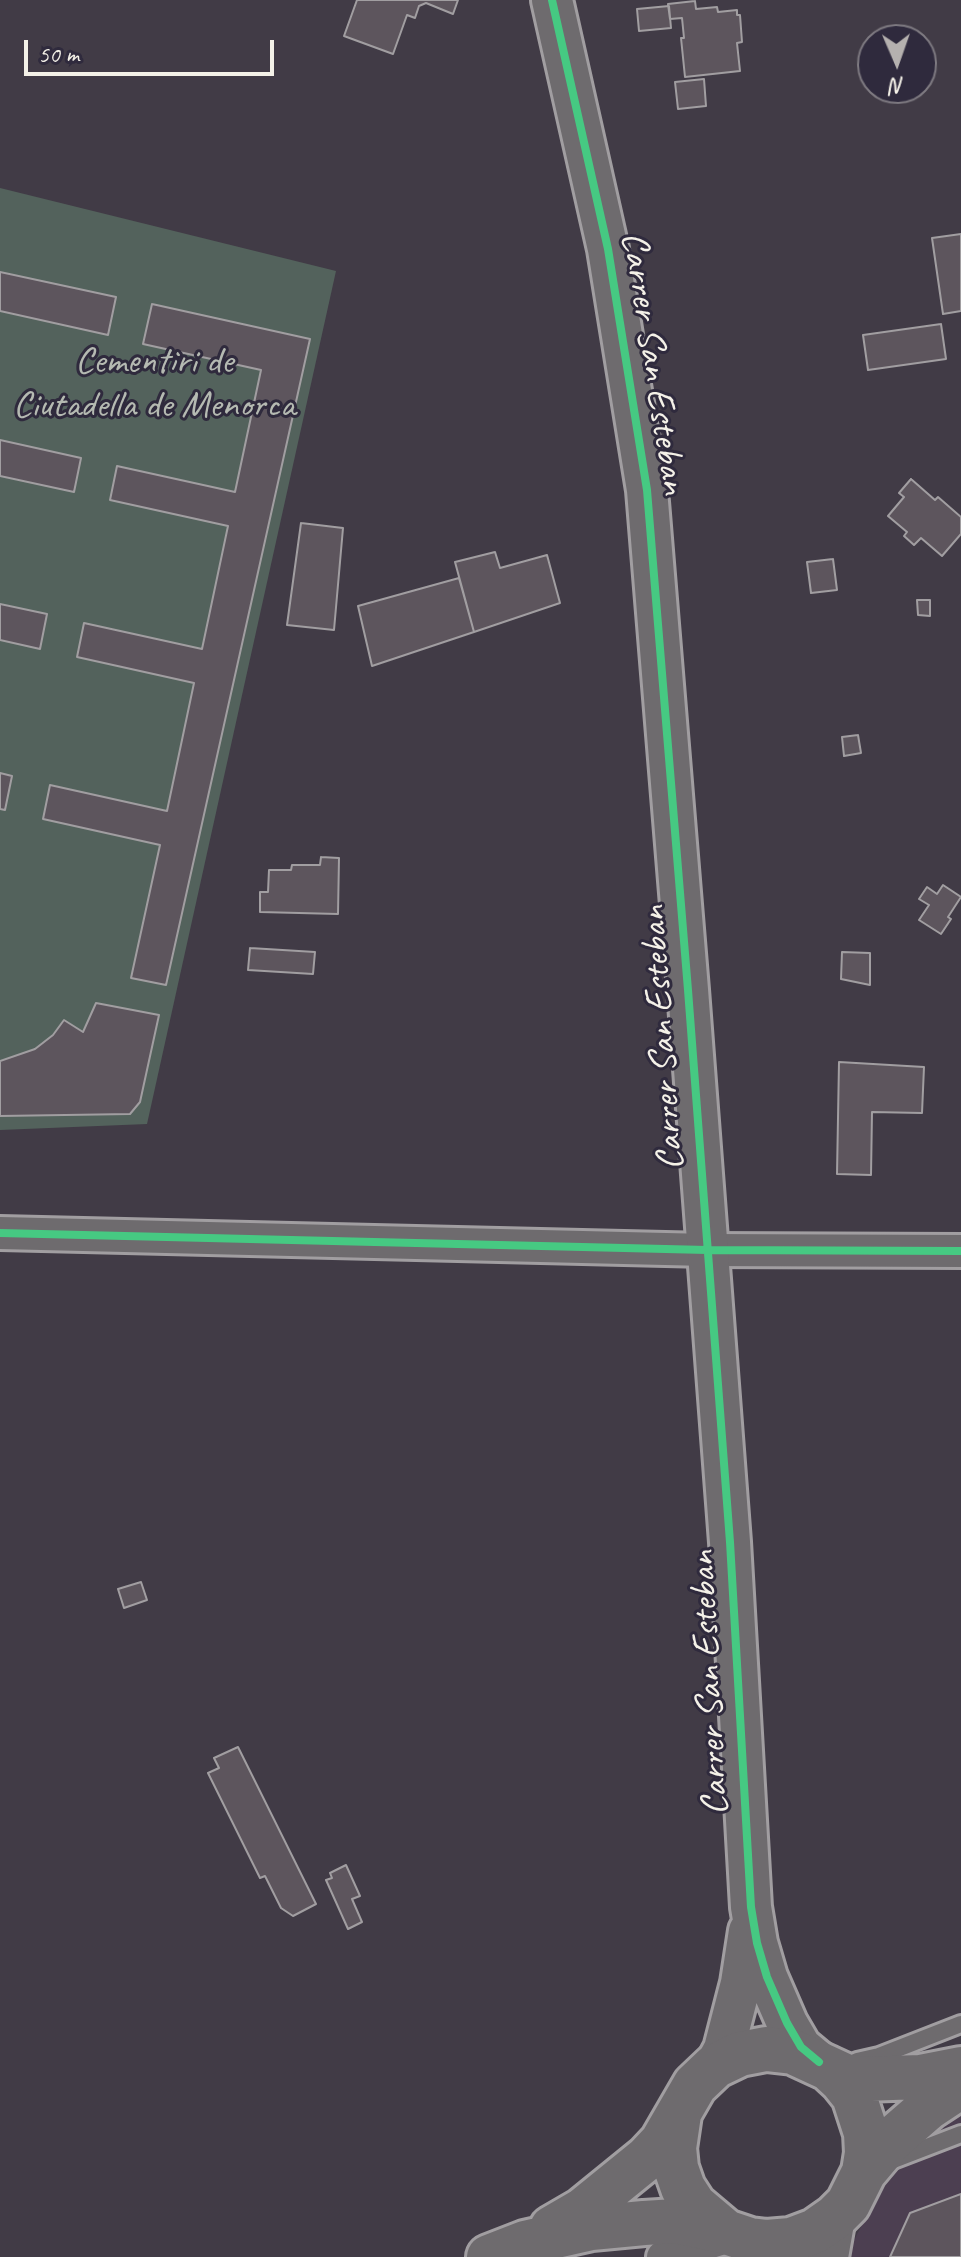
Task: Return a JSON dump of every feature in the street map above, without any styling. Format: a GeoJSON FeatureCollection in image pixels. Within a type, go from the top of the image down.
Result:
{"type":"FeatureCollection","features":[{"type":"Feature","properties":{"kind":"main road"},"geometry":{"type":"LineString","coordinates":[[507,2250],[583,2210],[636,2167],[662,2142],[695,2085],[715,2066],[740,2054],[766,2049],[793,2052],[845,2076],[864,2079],[920,2077],[961,2069]]}},
{"type":"Feature","properties":{"kind":"main road"},"geometry":{"type":"LineString","coordinates":[[823,2065],[854,2096],[862,2114],[867,2153],[864,2172]]}},
{"type":"Feature","properties":{"kind":"main road"},"geometry":{"type":"LineString","coordinates":[[507,2250],[591,2228],[676,2221],[752,2241],[791,2240],[815,2231],[832,2237],[864,2172],[891,2140],[929,2107],[961,2086]]}},
{"type":"Feature","properties":{"kind":"main road"},"geometry":{"type":"LineString","coordinates":[[681,2108],[675,2128],[674,2148],[680,2178],[694,2205],[752,2241]]}},
{"type":"Feature","properties":{"kind":"street","name":"Carrer San Esteban"},"geometry":{"type":"LineString","coordinates":[[552,0],[608,249],[647,490],[730,1542],[751,1907],[767,1977],[787,2023],[801,2047],[823,2065]]}},
{"type":"Feature","properties":{"kind":"street"},"geometry":{"type":"LineString","coordinates":[[0,1233],[707,1250],[961,1251]]}},
{"type":"Feature","properties":{"kind":"street","name":"Carrer San Esteban"},"geometry":{"type":"LineString","coordinates":[[715,2066],[724,2049],[741,1983],[751,1907]]}},
{"type":"Feature","properties":{"kind":"street"},"geometry":{"type":"LineString","coordinates":[[663,2257],[752,2241]]}},
{"type":"Feature","properties":{"kind":"lane"},"geometry":{"type":"LineString","coordinates":[[823,2065],[879,2056],[961,2024]]}},
{"type":"Feature","properties":{"kind":"lane"},"geometry":{"type":"LineString","coordinates":[[864,2172],[961,2134]]}},
{"type":"Feature","properties":{"kind":"shaded area"},"geometry":{"type":"Polygon","coordinates":[[[961,2108],[961,2257],[818,2257],[853,2242],[889,2174],[961,2108]]]}},
{"type":"Feature","properties":{"kind":"green space","name":"Cementiri de Ciutadella de Menorca"},"geometry":{"type":"Polygon","coordinates":[[[0,188],[336,271],[147,1124],[0,1130],[0,188]]]}},
{"type":"Feature","properties":{"kind":"building"},"geometry":{"type":"Polygon","coordinates":[[[357,0],[458,0],[453,14],[426,3],[419,6],[415,18],[407,15],[393,54],[344,36],[357,0]]]}},
{"type":"Feature","properties":{"kind":"building"},"geometry":{"type":"Polygon","coordinates":[[[695,1],[696,9],[717,7],[718,12],[737,10],[742,42],[737,43],[740,71],[685,77],[682,18],[670,19],[668,4],[695,1]]]}},
{"type":"Feature","properties":{"kind":"building"},"geometry":{"type":"Polygon","coordinates":[[[669,6],[671,28],[639,31],[637,9],[669,6]]]}},
{"type":"Feature","properties":{"kind":"building"},"geometry":{"type":"Polygon","coordinates":[[[704,79],[706,106],[678,109],[675,82],[704,79]]]}},
{"type":"Feature","properties":{"kind":"building"},"geometry":{"type":"Polygon","coordinates":[[[961,234],[961,311],[943,314],[932,238],[961,234]]]}},
{"type":"Feature","properties":{"kind":"building"},"geometry":{"type":"Polygon","coordinates":[[[0,272],[116,297],[108,335],[0,311],[0,272]]]}},
{"type":"Feature","properties":{"kind":"building"},"geometry":{"type":"Polygon","coordinates":[[[152,304],[310,339],[166,985],[131,978],[160,845],[43,819],[50,785],[167,811],[194,683],[77,657],[84,623],[202,649],[228,526],[110,500],[117,466],[235,492],[261,370],[143,344],[152,304]]]}},
{"type":"Feature","properties":{"kind":"building"},"geometry":{"type":"Polygon","coordinates":[[[941,324],[946,359],[868,370],[863,335],[941,324]]]}},
{"type":"Feature","properties":{"kind":"building"},"geometry":{"type":"Polygon","coordinates":[[[0,440],[81,458],[74,492],[0,476],[0,440]]]}},
{"type":"Feature","properties":{"kind":"building"},"geometry":{"type":"Polygon","coordinates":[[[911,479],[961,517],[961,534],[942,556],[921,538],[914,545],[904,536],[907,532],[888,516],[904,497],[899,493],[911,479]]]}},
{"type":"Feature","properties":{"kind":"building"},"geometry":{"type":"Polygon","coordinates":[[[301,523],[343,528],[334,630],[287,625],[301,523]]]}},
{"type":"Feature","properties":{"kind":"building"},"geometry":{"type":"Polygon","coordinates":[[[495,552],[500,568],[547,555],[560,603],[474,632],[455,562],[495,552]]]}},
{"type":"Feature","properties":{"kind":"building"},"geometry":{"type":"Polygon","coordinates":[[[833,559],[837,590],[811,593],[807,562],[833,559]]]}},
{"type":"Feature","properties":{"kind":"building"},"geometry":{"type":"Polygon","coordinates":[[[459,578],[474,632],[372,666],[358,606],[459,578]]]}},
{"type":"Feature","properties":{"kind":"building"},"geometry":{"type":"Polygon","coordinates":[[[917,600],[930,600],[930,616],[918,615],[917,600]]]}},
{"type":"Feature","properties":{"kind":"building"},"geometry":{"type":"Polygon","coordinates":[[[0,604],[47,614],[40,649],[0,640],[0,604]]]}},
{"type":"Feature","properties":{"kind":"building"},"geometry":{"type":"Polygon","coordinates":[[[858,735],[861,753],[844,756],[842,737],[858,735]]]}},
{"type":"Feature","properties":{"kind":"building"},"geometry":{"type":"Polygon","coordinates":[[[0,773],[12,776],[5,810],[0,809],[0,773]]]}},
{"type":"Feature","properties":{"kind":"building"},"geometry":{"type":"Polygon","coordinates":[[[321,857],[339,858],[338,914],[260,912],[260,892],[268,892],[269,870],[291,870],[292,865],[320,865],[321,857]]]}},
{"type":"Feature","properties":{"kind":"building"},"geometry":{"type":"Polygon","coordinates":[[[943,885],[961,897],[941,934],[919,920],[929,905],[919,899],[927,887],[937,894],[943,885]]]}},
{"type":"Feature","properties":{"kind":"building"},"geometry":{"type":"Polygon","coordinates":[[[250,948],[315,952],[313,974],[248,970],[250,948]]]}},
{"type":"Feature","properties":{"kind":"building"},"geometry":{"type":"Polygon","coordinates":[[[842,952],[870,953],[870,985],[841,979],[842,952]]]}},
{"type":"Feature","properties":{"kind":"building"},"geometry":{"type":"Polygon","coordinates":[[[96,1003],[159,1015],[140,1102],[130,1114],[0,1116],[0,1061],[35,1049],[53,1035],[64,1020],[83,1032],[96,1003]]]}},
{"type":"Feature","properties":{"kind":"building"},"geometry":{"type":"Polygon","coordinates":[[[839,1062],[924,1067],[922,1113],[872,1112],[871,1175],[837,1174],[839,1062]]]}},
{"type":"Feature","properties":{"kind":"building"},"geometry":{"type":"Polygon","coordinates":[[[141,1582],[147,1600],[124,1608],[118,1589],[141,1582]]]}},
{"type":"Feature","properties":{"kind":"building"},"geometry":{"type":"Polygon","coordinates":[[[238,1747],[316,1904],[293,1916],[281,1908],[265,1876],[260,1878],[208,1773],[219,1768],[214,1758],[238,1747]]]}},
{"type":"Feature","properties":{"kind":"building"},"geometry":{"type":"Polygon","coordinates":[[[346,1865],[360,1896],[352,1899],[362,1922],[348,1929],[326,1880],[332,1878],[330,1873],[346,1865]]]}},
{"type":"Feature","properties":{"kind":"building"},"geometry":{"type":"Polygon","coordinates":[[[961,2194],[961,2257],[890,2257],[910,2213],[961,2194]]]}},
{"type":"Feature","properties":{"kind":"cycle path"},"geometry":{"type":"LineString","coordinates":[[552,0],[608,249],[647,490],[730,1542],[751,1907],[767,1977],[787,2023],[801,2047],[819,2062]]}},
{"type":"Feature","properties":{"kind":"cycle path"},"geometry":{"type":"LineString","coordinates":[[0,1233],[707,1250],[961,1251]]}}]}
